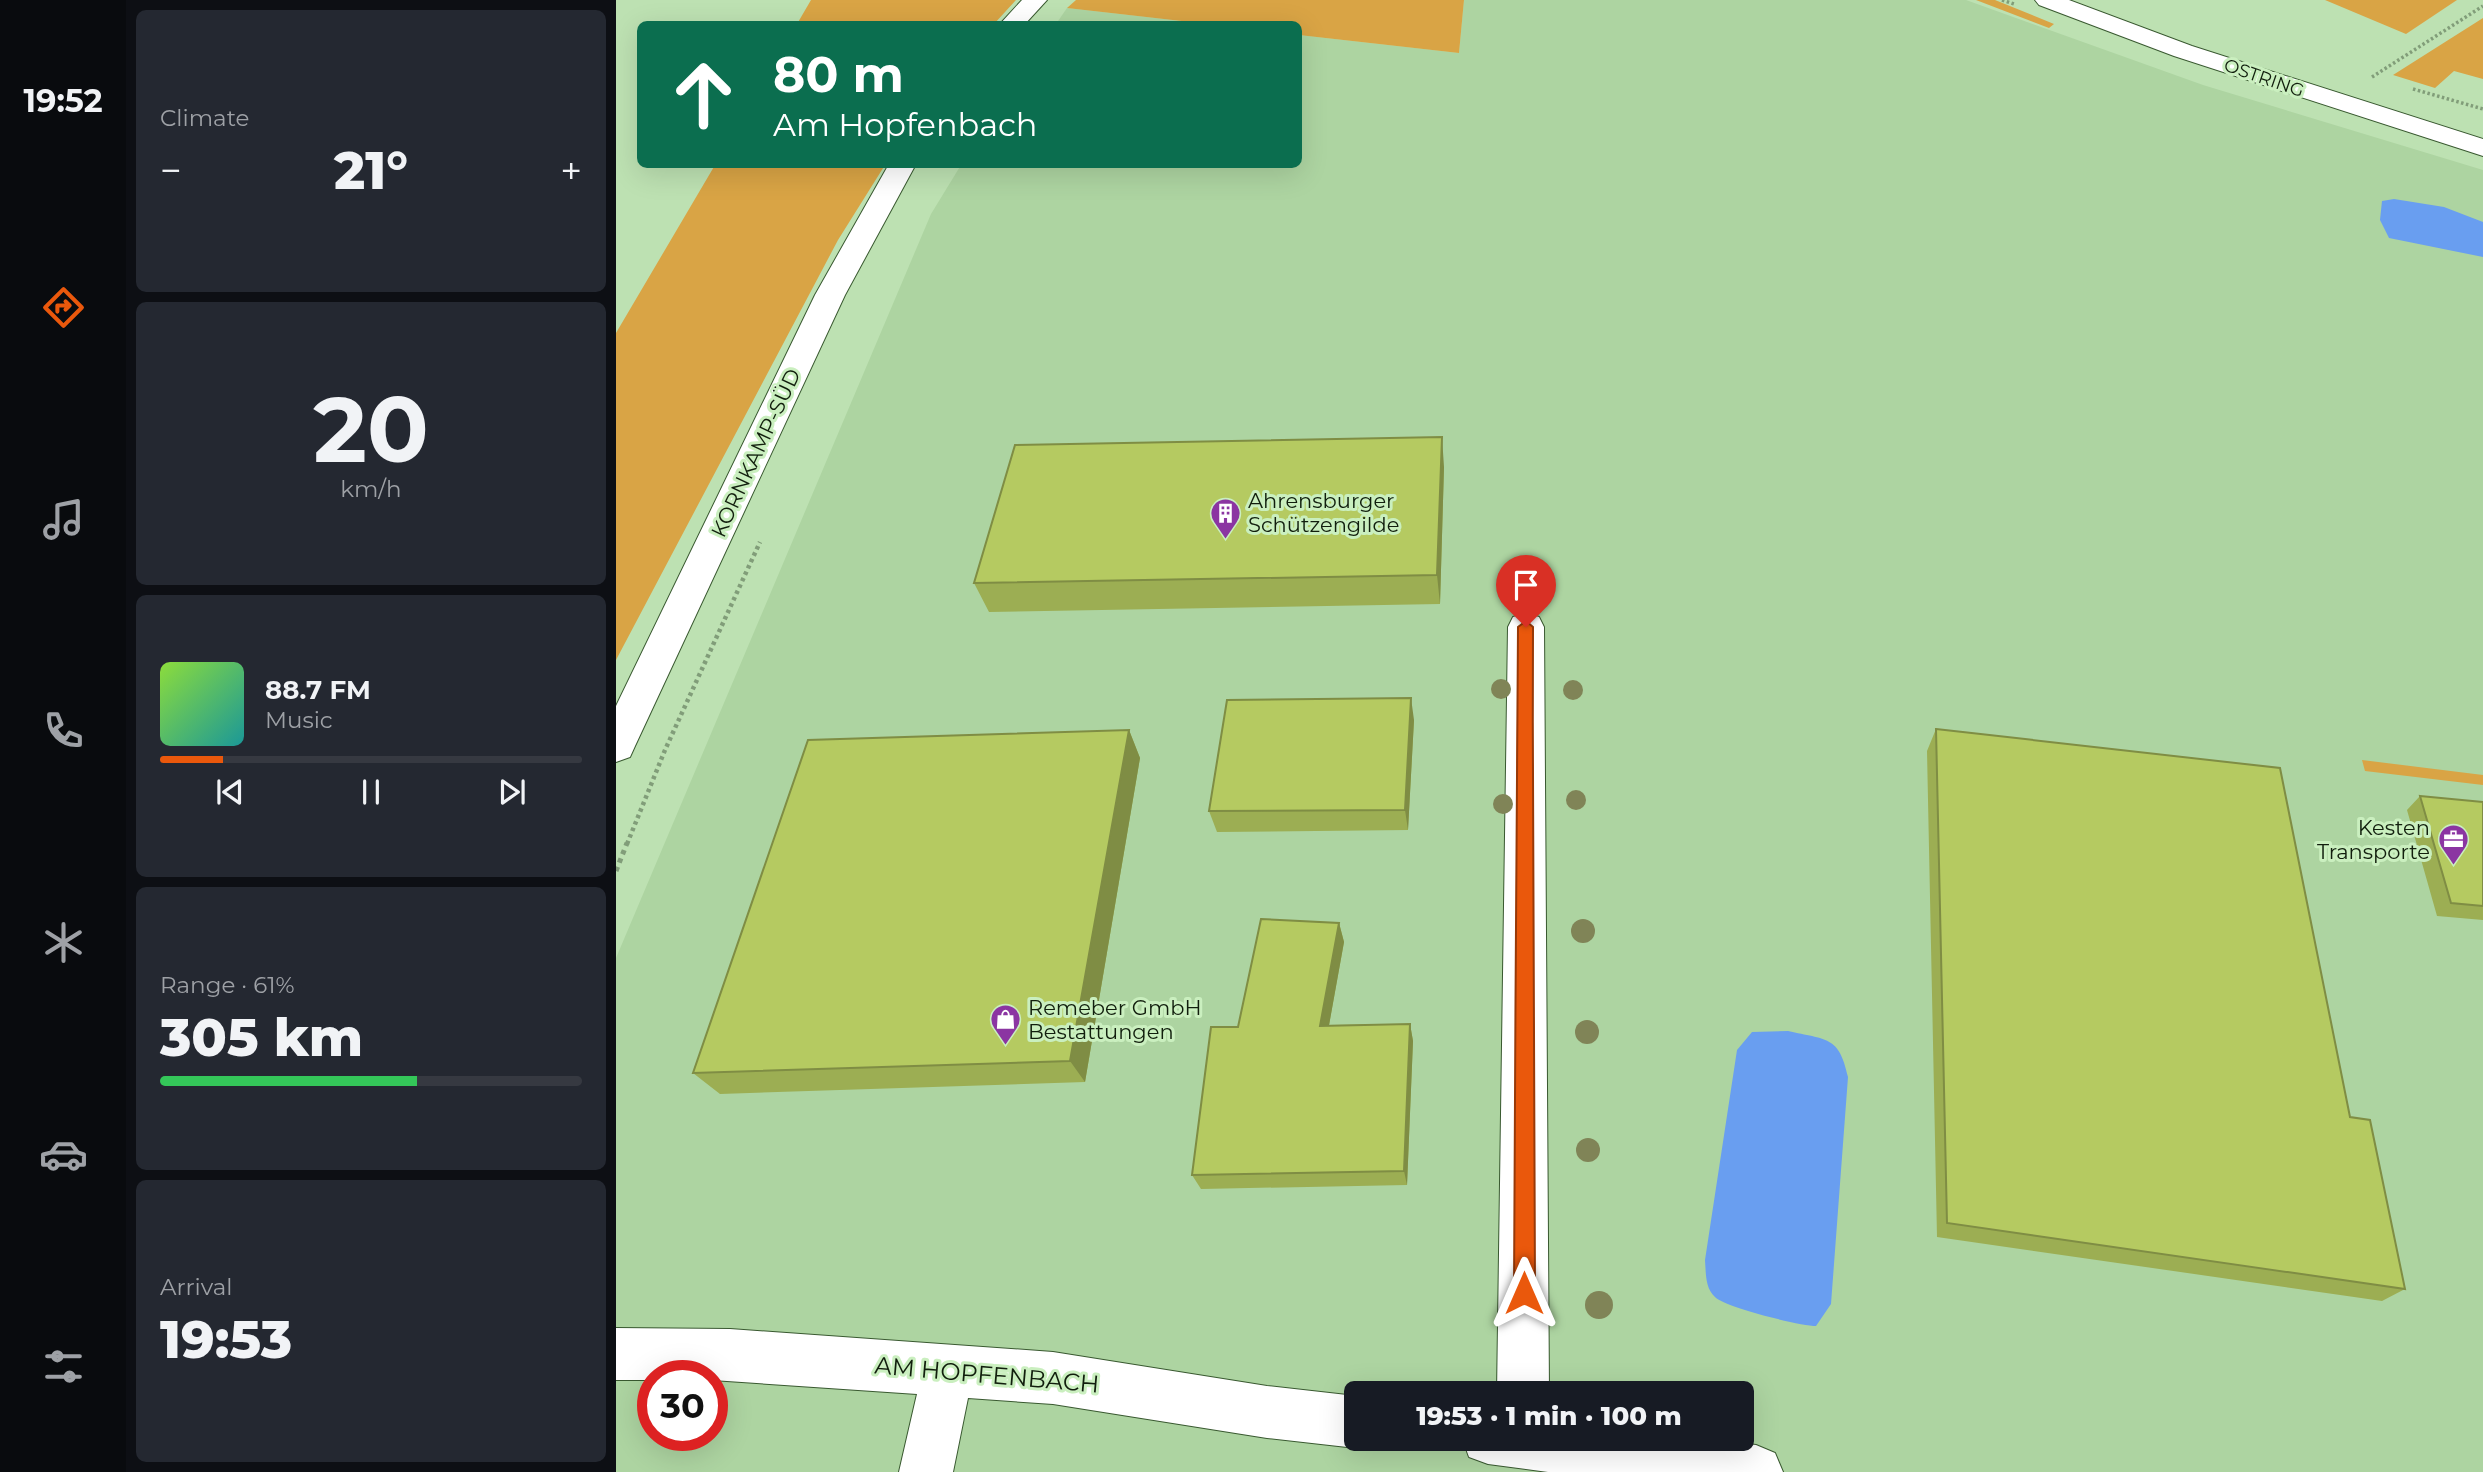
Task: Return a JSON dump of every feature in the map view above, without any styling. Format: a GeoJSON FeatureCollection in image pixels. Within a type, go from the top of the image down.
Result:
{"type":"FeatureCollection","features":[{"type":"Feature","properties":{"kind":"street"},"geometry":{"type":"LineString","coordinates":[[1015,21],[1035,0]]}},
{"type":"Feature","properties":{"kind":"street","name":"OSTRING"},"geometry":{"type":"LineString","coordinates":[[2047,0],[2208,59],[2483,148]]}},
{"type":"Feature","properties":{"kind":"street","name":"KORNKAMP-SÜD"},"geometry":{"type":"LineString","coordinates":[[616,746],[830,295],[900,168]]}},
{"type":"Feature","properties":{"kind":"street"},"geometry":{"type":"LineString","coordinates":[[1517,1381],[1524,1293],[1523,870],[1526,627]]}},
{"type":"Feature","properties":{"kind":"street","name":"AM HOPFENBACH"},"geometry":{"type":"LineString","coordinates":[[616,1354],[730,1355],[1053,1378],[1267,1412],[1344,1421]]}},
{"type":"Feature","properties":{"kind":"street"},"geometry":{"type":"LineString","coordinates":[[926,1472],[948,1370]]}},
{"type":"Feature","properties":{"kind":"street"},"geometry":{"type":"LineString","coordinates":[[1640,1451],[1756,1472]]}},
{"type":"Feature","properties":{"kind":"path"},"geometry":{"type":"LineString","coordinates":[[2385,80],[2372,77],[2483,6]]}},
{"type":"Feature","properties":{"kind":"path"},"geometry":{"type":"LineString","coordinates":[[2409,87],[2483,109]]}},
{"type":"Feature","properties":{"kind":"path"},"geometry":{"type":"LineString","coordinates":[[616,871],[665,750],[763,534]]}},
{"type":"Feature","properties":{"kind":"shaded area"},"geometry":{"type":"Polygon","coordinates":[[[811,0],[1016,0],[997,21],[799,21],[811,0]]]}},
{"type":"Feature","properties":{"kind":"shaded area"},"geometry":{"type":"Polygon","coordinates":[[[1076,0],[1464,0],[1459,53],[1302,35],[1302,21],[1182,21],[1067,8],[1076,0]]]}},
{"type":"Feature","properties":{"kind":"shaded area"},"geometry":{"type":"Polygon","coordinates":[[[1464,0],[1966,0],[2203,85],[2483,170],[2483,1472],[616,1472],[616,958],[931,214],[959,168],[1302,168],[1302,35],[1459,53],[1464,0]]]}},
{"type":"Feature","properties":{"kind":"shaded area"},"geometry":{"type":"Polygon","coordinates":[[[1976,0],[1995,0],[2054,24],[2049,28],[1976,0]]]}},
{"type":"Feature","properties":{"kind":"shaded area"},"geometry":{"type":"Polygon","coordinates":[[[2325,0],[2457,0],[2406,34],[2325,0]]]}},
{"type":"Feature","properties":{"kind":"shaded area"},"geometry":{"type":"Polygon","coordinates":[[[1067,8],[1182,21],[1058,21],[1067,8]]]}},
{"type":"Feature","properties":{"kind":"shaded area"},"geometry":{"type":"Polygon","coordinates":[[[2483,18],[2483,79],[2454,71],[2435,88],[2393,75],[2483,18]]]}},
{"type":"Feature","properties":{"kind":"shaded area"},"geometry":{"type":"Polygon","coordinates":[[[713,168],[883,168],[838,240],[616,660],[616,333],[713,168]]]}},
{"type":"Feature","properties":{"kind":"shaded area"},"geometry":{"type":"Polygon","coordinates":[[[2362,760],[2483,775],[2483,785],[2365,771],[2362,760]]]}},
{"type":"Feature","properties":{"kind":"water"},"geometry":{"type":"Polygon","coordinates":[[[2394,199],[2444,207],[2483,222],[2483,257],[2389,238],[2380,220],[2382,201],[2394,199]]]}},
{"type":"Feature","properties":{"kind":"water"},"geometry":{"type":"Polygon","coordinates":[[[1788,1031],[1821,1038],[1835,1046],[1848,1077],[1831,1304],[1816,1326],[1763,1315],[1721,1301],[1712,1293],[1706,1275],[1705,1260],[1737,1050],[1752,1032],[1788,1031]]]}},
{"type":"Feature","properties":{"kind":"building","name":"Ahrensburger Schützengilde"},"geometry":{"type":"Polygon","coordinates":[[[1442,437],[1437,575],[974,583],[1015,445],[1442,437]]]}},
{"type":"Feature","properties":{"kind":"building"},"geometry":{"type":"Polygon","coordinates":[[[1411,698],[1405,810],[1209,811],[1227,700],[1411,698]]]}},
{"type":"Feature","properties":{"kind":"building"},"geometry":{"type":"Polygon","coordinates":[[[1936,729],[2280,768],[2350,1117],[2370,1120],[2405,1289],[1947,1223],[1936,729]]]}},
{"type":"Feature","properties":{"kind":"building"},"geometry":{"type":"Polygon","coordinates":[[[1129,730],[1070,1061],[693,1073],[808,740],[1129,730]]]}},
{"type":"Feature","properties":{"kind":"building","name":"Kesten Transporte"},"geometry":{"type":"Polygon","coordinates":[[[2420,796],[2483,802],[2483,906],[2451,903],[2420,796]]]}},
{"type":"Feature","properties":{"kind":"building"},"geometry":{"type":"Polygon","coordinates":[[[1261,919],[1339,923],[1320,1026],[1410,1024],[1404,1171],[1192,1175],[1211,1027],[1238,1027],[1261,919]]]}},
{"type":"Feature","properties":{"kind":"place","name":"Ahrensburger Schützengilde"},"geometry":{"type":"Point","coordinates":[1225,540]}},
{"type":"Feature","properties":{"kind":"place","name":"Kesten Transporte"},"geometry":{"type":"Point","coordinates":[2453,867]}},
{"type":"Feature","properties":{"kind":"place","name":"Remeber GmbH Bestattungen"},"geometry":{"type":"Point","coordinates":[1005,1047]}},
{"type":"Feature","properties":{"kind":"route"},"geometry":{"type":"LineString","coordinates":[[1524,1293],[1523,870],[1526,627]]}}]}
